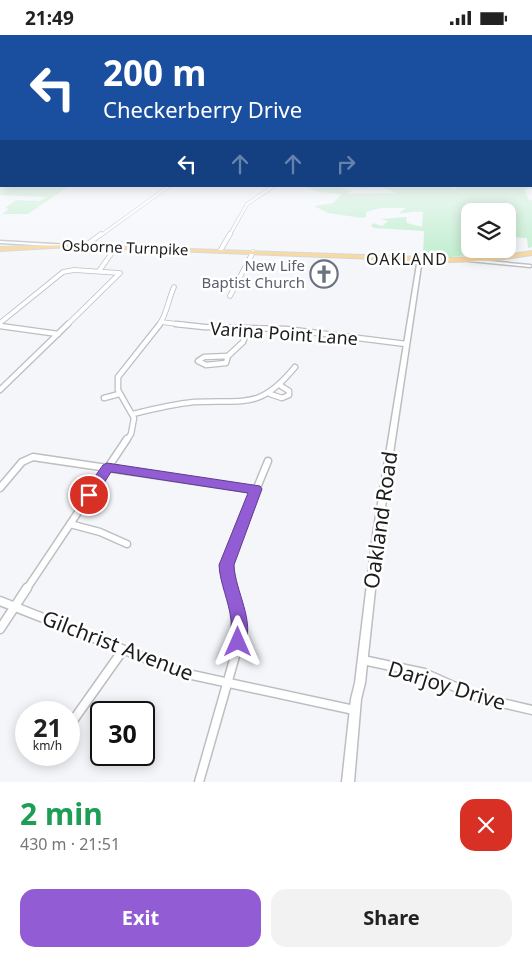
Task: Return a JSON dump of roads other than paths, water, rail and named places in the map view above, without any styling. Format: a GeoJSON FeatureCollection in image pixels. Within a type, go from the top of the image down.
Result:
{"type":"FeatureCollection","features":[{"type":"Feature","properties":{"kind":"main road","name":"Osborne Turnpike"},"geometry":{"type":"LineString","coordinates":[[0,249],[34,245],[420,259],[501,258]]}},
{"type":"Feature","properties":{"kind":"main road","name":"Osborne Turnpike"},"geometry":{"type":"LineString","coordinates":[[516,256],[532,253]]}},
{"type":"Feature","properties":{"kind":"street"},"geometry":{"type":"LineString","coordinates":[[85,246],[148,201]]}},
{"type":"Feature","properties":{"kind":"street"},"geometry":{"type":"LineString","coordinates":[[220,251],[250,201]]}},
{"type":"Feature","properties":{"kind":"street"},"geometry":{"type":"LineString","coordinates":[[0,243],[34,245]]}},
{"type":"Feature","properties":{"kind":"street"},"geometry":{"type":"LineString","coordinates":[[0,243],[8,244],[7,248]]}},
{"type":"Feature","properties":{"kind":"street"},"geometry":{"type":"LineString","coordinates":[[99,271],[116,247]]}},
{"type":"Feature","properties":{"kind":"street"},"geometry":{"type":"LineString","coordinates":[[230,296],[253,252]]}},
{"type":"Feature","properties":{"kind":"street"},"geometry":{"type":"LineString","coordinates":[[501,258],[508,262]]}},
{"type":"Feature","properties":{"kind":"street","name":"Oakland Road"},"geometry":{"type":"LineString","coordinates":[[348,782],[354,709],[362,660],[377,534],[420,259]]}},
{"type":"Feature","properties":{"kind":"street"},"geometry":{"type":"LineString","coordinates":[[489,259],[531,266]]}},
{"type":"Feature","properties":{"kind":"street"},"geometry":{"type":"LineString","coordinates":[[460,260],[531,266]]}},
{"type":"Feature","properties":{"kind":"street"},"geometry":{"type":"LineString","coordinates":[[0,325],[65,271],[120,273],[0,390]]}},
{"type":"Feature","properties":{"kind":"street"},"geometry":{"type":"LineString","coordinates":[[0,629],[130,434],[134,425],[133,413],[119,394],[116,384],[122,369],[162,322],[174,287]]}},
{"type":"Feature","properties":{"kind":"street","name":"Varina Point Lane"},"geometry":{"type":"LineString","coordinates":[[162,322],[248,329],[292,330],[406,344]]}},
{"type":"Feature","properties":{"kind":"street"},"geometry":{"type":"LineString","coordinates":[[0,325],[58,334]]}},
{"type":"Feature","properties":{"kind":"street"},"geometry":{"type":"LineString","coordinates":[[228,356],[204,357],[198,361],[206,365],[227,362],[228,356],[243,342],[248,329]]}},
{"type":"Feature","properties":{"kind":"street"},"geometry":{"type":"LineString","coordinates":[[133,413],[187,403],[240,403],[270,394],[281,386],[295,367]]}},
{"type":"Feature","properties":{"kind":"street"},"geometry":{"type":"LineString","coordinates":[[270,394],[282,398],[289,395],[289,391],[281,386]]}},
{"type":"Feature","properties":{"kind":"street"},"geometry":{"type":"LineString","coordinates":[[104,398],[119,394]]}},
{"type":"Feature","properties":{"kind":"street"},"geometry":{"type":"LineString","coordinates":[[0,488],[22,462],[28,458],[41,458],[256,489]]}},
{"type":"Feature","properties":{"kind":"street"},"geometry":{"type":"LineString","coordinates":[[200,782],[238,642],[240,626],[236,603],[227,577],[227,565],[268,461]]}},
{"type":"Feature","properties":{"kind":"street"},"geometry":{"type":"LineString","coordinates":[[70,524],[100,532],[127,544]]}},
{"type":"Feature","properties":{"kind":"street","name":"Gilchrist Avenue"},"geometry":{"type":"LineString","coordinates":[[0,601],[184,673],[227,684],[354,709]]}},
{"type":"Feature","properties":{"kind":"street"},"geometry":{"type":"LineString","coordinates":[[80,711],[124,650]]}},
{"type":"Feature","properties":{"kind":"street","name":"Darjoy Drive"},"geometry":{"type":"LineString","coordinates":[[362,660],[424,673],[480,698],[532,710]]}},
{"type":"Feature","properties":{"kind":"place","name":"New Life Baptist Church"},"geometry":{"type":"Point","coordinates":[324,274]}},
{"type":"Feature","properties":{"kind":"district","name":"OAKLAND"},"geometry":{"type":"Point","coordinates":[407,259]}}]}
